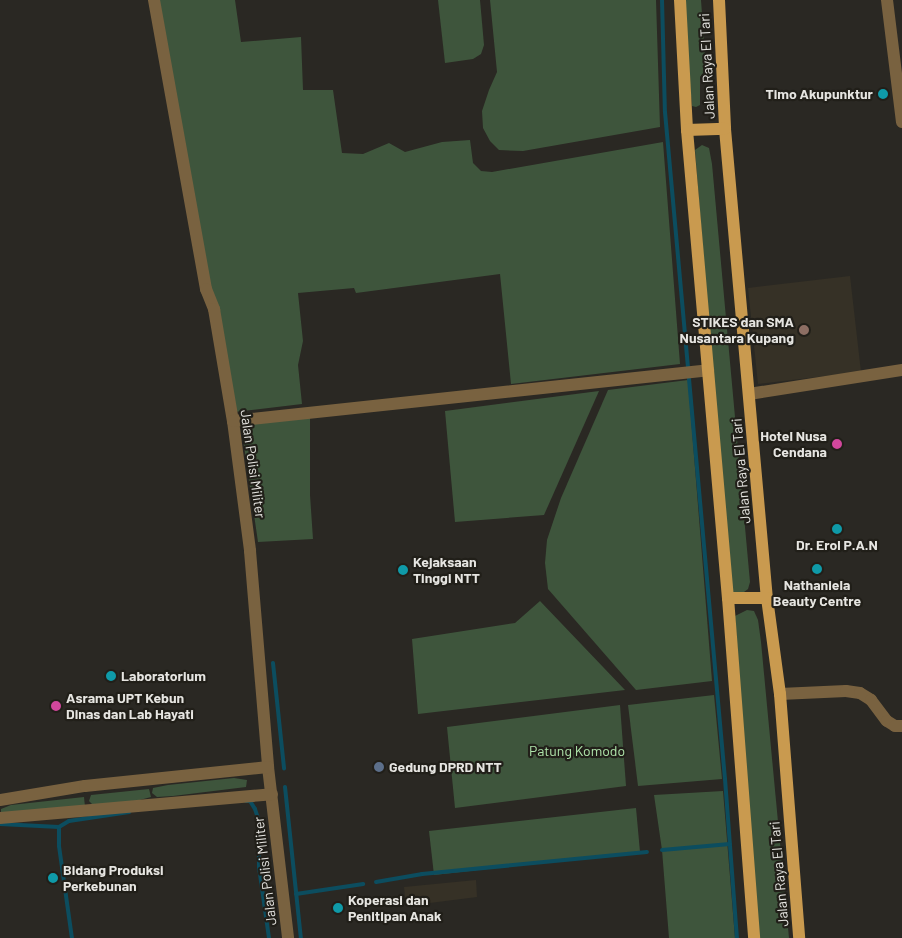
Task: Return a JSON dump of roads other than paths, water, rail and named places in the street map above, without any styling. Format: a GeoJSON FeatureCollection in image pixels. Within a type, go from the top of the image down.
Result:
{"type":"FeatureCollection","features":[{"type":"Feature","properties":{"kind":"main road","name":"Jalan Raya El Tari"},"geometry":{"type":"LineString","coordinates":[[680,0],[703,371],[728,598],[754,938]]}},
{"type":"Feature","properties":{"kind":"main road","name":"Jalan Raya El Tari"},"geometry":{"type":"LineString","coordinates":[[719,0],[725,129],[767,598],[780,694],[799,938]]}},
{"type":"Feature","properties":{"kind":"main road"},"geometry":{"type":"LineString","coordinates":[[687,130],[725,129]]}},
{"type":"Feature","properties":{"kind":"main road"},"geometry":{"type":"LineString","coordinates":[[728,598],[767,598]]}},
{"type":"Feature","properties":{"kind":"street","name":"Jalan Polisi Militer"},"geometry":{"type":"LineString","coordinates":[[154,0],[206,289],[214,309],[232,421],[256,614],[268,767],[288,938]]}},
{"type":"Feature","properties":{"kind":"street"},"geometry":{"type":"LineString","coordinates":[[887,0],[902,122]]}},
{"type":"Feature","properties":{"kind":"street"},"geometry":{"type":"LineString","coordinates":[[749,394],[902,370]]}},
{"type":"Feature","properties":{"kind":"street"},"geometry":{"type":"LineString","coordinates":[[232,421],[703,371]]}},
{"type":"Feature","properties":{"kind":"street"},"geometry":{"type":"LineString","coordinates":[[780,694],[846,691],[860,693],[871,700],[887,720],[895,726],[902,726]]}},
{"type":"Feature","properties":{"kind":"street"},"geometry":{"type":"LineString","coordinates":[[0,800],[85,786],[268,767]]}},
{"type":"Feature","properties":{"kind":"street"},"geometry":{"type":"LineString","coordinates":[[0,818],[272,794]]}},
{"type":"Feature","properties":{"kind":"waterway"},"geometry":{"type":"LineString","coordinates":[[662,0],[665,112],[725,779],[737,938]]}},
{"type":"Feature","properties":{"kind":"waterway"},"geometry":{"type":"LineString","coordinates":[[273,663],[284,768]]}},
{"type":"Feature","properties":{"kind":"waterway"},"geometry":{"type":"LineString","coordinates":[[285,787],[301,938]]}},
{"type":"Feature","properties":{"kind":"waterway"},"geometry":{"type":"LineString","coordinates":[[246,801],[250,801],[259,821],[259,867],[269,938]]}},
{"type":"Feature","properties":{"kind":"waterway"},"geometry":{"type":"LineString","coordinates":[[59,827],[69,821],[129,812]]}},
{"type":"Feature","properties":{"kind":"waterway"},"geometry":{"type":"LineString","coordinates":[[0,824],[59,827],[59,846],[72,938]]}},
{"type":"Feature","properties":{"kind":"waterway"},"geometry":{"type":"LineString","coordinates":[[662,850],[730,844]]}},
{"type":"Feature","properties":{"kind":"waterway"},"geometry":{"type":"LineString","coordinates":[[376,882],[422,874],[647,852]]}},
{"type":"Feature","properties":{"kind":"waterway"},"geometry":{"type":"LineString","coordinates":[[296,894],[363,884]]}},
{"type":"Feature","properties":{"kind":"place","name":"Timo Akupunktur"},"geometry":{"type":"Point","coordinates":[883,94]}},
{"type":"Feature","properties":{"kind":"place","name":"STIKES dan SMA Nusantara Kupang"},"geometry":{"type":"Point","coordinates":[804,330]}},
{"type":"Feature","properties":{"kind":"place","name":"Hotel Nusa Cendana"},"geometry":{"type":"Point","coordinates":[837,444]}},
{"type":"Feature","properties":{"kind":"place","name":"Dr. Erol P.A.N"},"geometry":{"type":"Point","coordinates":[837,529]}},
{"type":"Feature","properties":{"kind":"place","name":"Nathaniela Beauty Centre"},"geometry":{"type":"Point","coordinates":[817,569]}},
{"type":"Feature","properties":{"kind":"place","name":"Kejaksaan Tinggi NTT"},"geometry":{"type":"Point","coordinates":[403,570]}},
{"type":"Feature","properties":{"kind":"place","name":"Laboratorium"},"geometry":{"type":"Point","coordinates":[111,676]}},
{"type":"Feature","properties":{"kind":"place","name":"Asrama UPT Kebun Dinas dan Lab Hayati"},"geometry":{"type":"Point","coordinates":[56,706]}},
{"type":"Feature","properties":{"kind":"place","name":"Gedung DPRD NTT"},"geometry":{"type":"Point","coordinates":[379,767]}},
{"type":"Feature","properties":{"kind":"place","name":"Bidang Produksi Perkebunan"},"geometry":{"type":"Point","coordinates":[53,878]}},
{"type":"Feature","properties":{"kind":"place","name":"Koperasi dan Penitipan Anak"},"geometry":{"type":"Point","coordinates":[338,908]}},
{"type":"Feature","properties":{"kind":"park label","name":"Patung Komodo"},"geometry":{"type":"Point","coordinates":[577,751]}}]}
